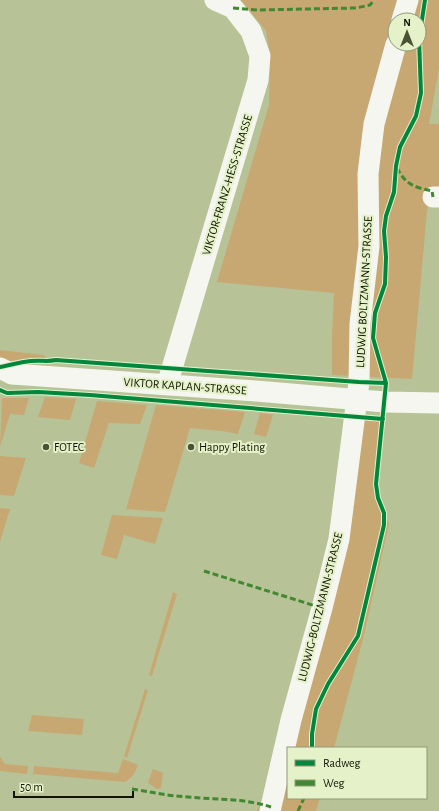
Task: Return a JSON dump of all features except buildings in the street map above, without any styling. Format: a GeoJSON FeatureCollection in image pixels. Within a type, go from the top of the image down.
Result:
{"type":"FeatureCollection","features":[{"type":"Feature","properties":{"kind":"street","name":"VIKTOR-FRANZ-HESS-STRASSE"},"geometry":{"type":"LineString","coordinates":[[167,384],[258,80],[260,56],[251,31],[233,8],[215,0]]}},
{"type":"Feature","properties":{"kind":"street"},"geometry":{"type":"LineString","coordinates":[[404,12],[408,0]]}},
{"type":"Feature","properties":{"kind":"street","name":"LUDWIG BOLTZMANN-STRASSE"},"geometry":{"type":"LineString","coordinates":[[358,400],[360,324],[369,246],[368,174],[374,124],[394,52]]}},
{"type":"Feature","properties":{"kind":"street","name":"VIKTOR KAPLAN-STRASSE"},"geometry":{"type":"LineString","coordinates":[[4,374],[167,384],[385,402],[439,403]]}},
{"type":"Feature","properties":{"kind":"street","name":"LUDWIG-BOLTZMANN-STRASSE"},"geometry":{"type":"LineString","coordinates":[[270,811],[291,720],[322,608],[339,539],[358,400]]}},
{"type":"Feature","properties":{"kind":"shaded area"},"geometry":{"type":"Polygon","coordinates":[[[241,0],[439,0],[439,69],[429,124],[439,124],[439,188],[429,189],[412,379],[332,375],[334,293],[217,282],[269,105],[270,55],[266,31],[241,0]]]}},
{"type":"Feature","properties":{"kind":"shaded area"},"geometry":{"type":"Polygon","coordinates":[[[0,350],[43,355],[49,359],[0,361],[0,350]]]}},
{"type":"Feature","properties":{"kind":"shaded area"},"geometry":{"type":"Polygon","coordinates":[[[45,397],[76,399],[70,420],[38,417],[45,397]]]}},
{"type":"Feature","properties":{"kind":"shaded area"},"geometry":{"type":"Polygon","coordinates":[[[2,398],[29,398],[24,415],[10,414],[0,447],[2,398]]]}},
{"type":"Feature","properties":{"kind":"shaded area"},"geometry":{"type":"Polygon","coordinates":[[[97,401],[147,405],[140,424],[109,423],[94,468],[79,463],[97,401]]]}},
{"type":"Feature","properties":{"kind":"shaded area"},"geometry":{"type":"Polygon","coordinates":[[[156,405],[245,412],[238,434],[190,428],[165,512],[126,509],[156,405]]]}},
{"type":"Feature","properties":{"kind":"shaded area"},"geometry":{"type":"Polygon","coordinates":[[[260,413],[273,415],[266,437],[254,434],[260,413]]]}},
{"type":"Feature","properties":{"kind":"shaded area"},"geometry":{"type":"Polygon","coordinates":[[[355,416],[383,419],[376,484],[378,498],[389,524],[363,639],[334,747],[287,747],[287,799],[320,799],[316,811],[257,811],[259,806],[274,795],[355,416]]]}},
{"type":"Feature","properties":{"kind":"shaded area"},"geometry":{"type":"Polygon","coordinates":[[[0,456],[26,458],[14,496],[0,495],[0,456]]]}},
{"type":"Feature","properties":{"kind":"shaded area"},"geometry":{"type":"Polygon","coordinates":[[[0,508],[10,509],[0,542],[0,508]]]}},
{"type":"Feature","properties":{"kind":"shaded area"},"geometry":{"type":"Polygon","coordinates":[[[112,515],[163,518],[155,544],[124,535],[117,559],[101,555],[112,515]]]}},
{"type":"Feature","properties":{"kind":"shaded area"},"geometry":{"type":"Polygon","coordinates":[[[173,592],[177,594],[152,676],[149,675],[173,592]]]}},
{"type":"Feature","properties":{"kind":"shaded area"},"geometry":{"type":"Polygon","coordinates":[[[145,689],[148,690],[127,758],[124,756],[145,689]]]}},
{"type":"Feature","properties":{"kind":"shaded area"},"geometry":{"type":"Polygon","coordinates":[[[32,715],[84,719],[82,735],[28,731],[32,715]]]}},
{"type":"Feature","properties":{"kind":"shaded area"},"geometry":{"type":"Polygon","coordinates":[[[0,757],[5,764],[28,766],[27,774],[0,771],[0,757]]]}},
{"type":"Feature","properties":{"kind":"shaded area"},"geometry":{"type":"Polygon","coordinates":[[[123,759],[138,765],[133,775],[125,782],[33,774],[34,766],[118,773],[123,759]]]}},
{"type":"Feature","properties":{"kind":"shaded area"},"geometry":{"type":"Polygon","coordinates":[[[153,769],[163,773],[161,788],[157,789],[148,783],[153,769]]]}},
{"type":"Feature","properties":{"kind":"marked path"},"geometry":{"type":"LineString","coordinates":[[233,8],[257,10],[356,8],[370,5],[374,0]]}},
{"type":"Feature","properties":{"kind":"marked path"},"geometry":{"type":"LineString","coordinates":[[397,168],[407,182],[420,188],[432,191],[433,197]]}},
{"type":"Feature","properties":{"kind":"marked path"},"geometry":{"type":"LineString","coordinates":[[204,571],[322,608]]}},
{"type":"Feature","properties":{"kind":"marked path"},"geometry":{"type":"LineString","coordinates":[[132,789],[174,796],[251,802],[271,807]]}},
{"type":"Feature","properties":{"kind":"marked path"},"geometry":{"type":"LineString","coordinates":[[298,811],[304,799]]}},
{"type":"Feature","properties":{"kind":"cycle path"},"geometry":{"type":"LineString","coordinates":[[312,747],[312,734],[316,709],[328,684],[358,636],[384,525],[384,513],[378,498],[376,484],[386,383],[373,338],[375,313],[385,284],[386,257],[384,231],[386,216],[394,192],[396,166],[400,147],[416,116],[421,93],[419,39],[425,0]]}},
{"type":"Feature","properties":{"kind":"cycle path"},"geometry":{"type":"LineString","coordinates":[[0,367],[27,361],[56,360],[386,383]]}},
{"type":"Feature","properties":{"kind":"cycle path"},"geometry":{"type":"LineString","coordinates":[[0,390],[7,393],[38,392],[90,395],[383,419]]}},
{"type":"Feature","properties":{"kind":"place","name":"FOTEC"},"geometry":{"type":"Point","coordinates":[46,447]}},
{"type":"Feature","properties":{"kind":"place","name":"Happy Plating"},"geometry":{"type":"Point","coordinates":[191,447]}}]}
